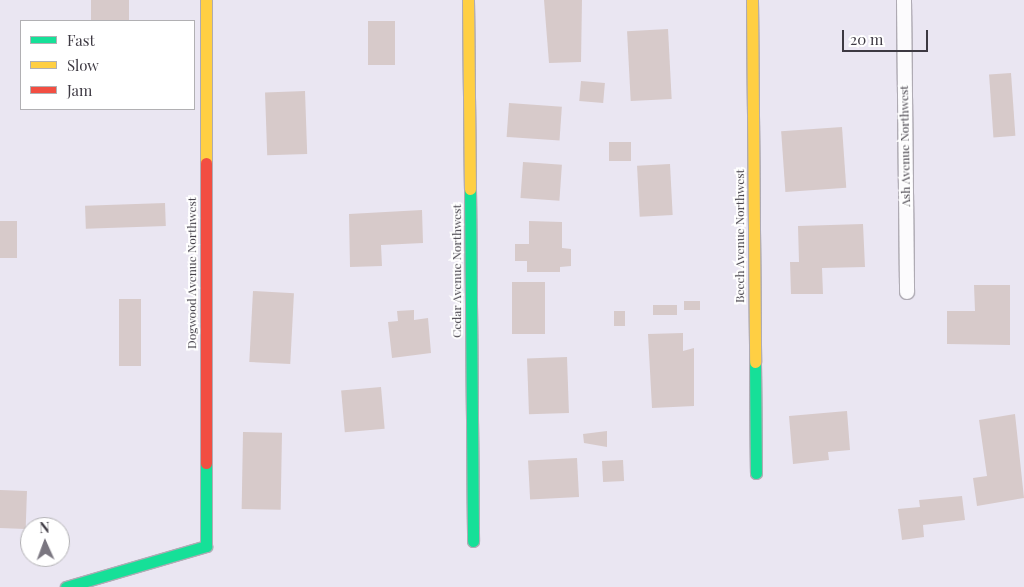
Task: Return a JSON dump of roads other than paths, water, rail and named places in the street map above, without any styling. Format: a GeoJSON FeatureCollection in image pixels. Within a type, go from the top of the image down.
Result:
{"type":"FeatureCollection","features":[{"type":"Feature","properties":{"kind":"street","name":"Dogwood Avenue Northwest"},"geometry":{"type":"LineString","coordinates":[[66,587],[206,546],[206,0]]}},
{"type":"Feature","properties":{"kind":"street","name":"Cedar Avenue Northwest"},"geometry":{"type":"LineString","coordinates":[[468,0],[473,541]]}},
{"type":"Feature","properties":{"kind":"street","name":"Beech Avenue Northwest"},"geometry":{"type":"LineString","coordinates":[[752,0],[756,473]]}},
{"type":"Feature","properties":{"kind":"lane","name":"Ash Avenue Northwest"},"geometry":{"type":"LineString","coordinates":[[904,0],[906,292]]}}]}
